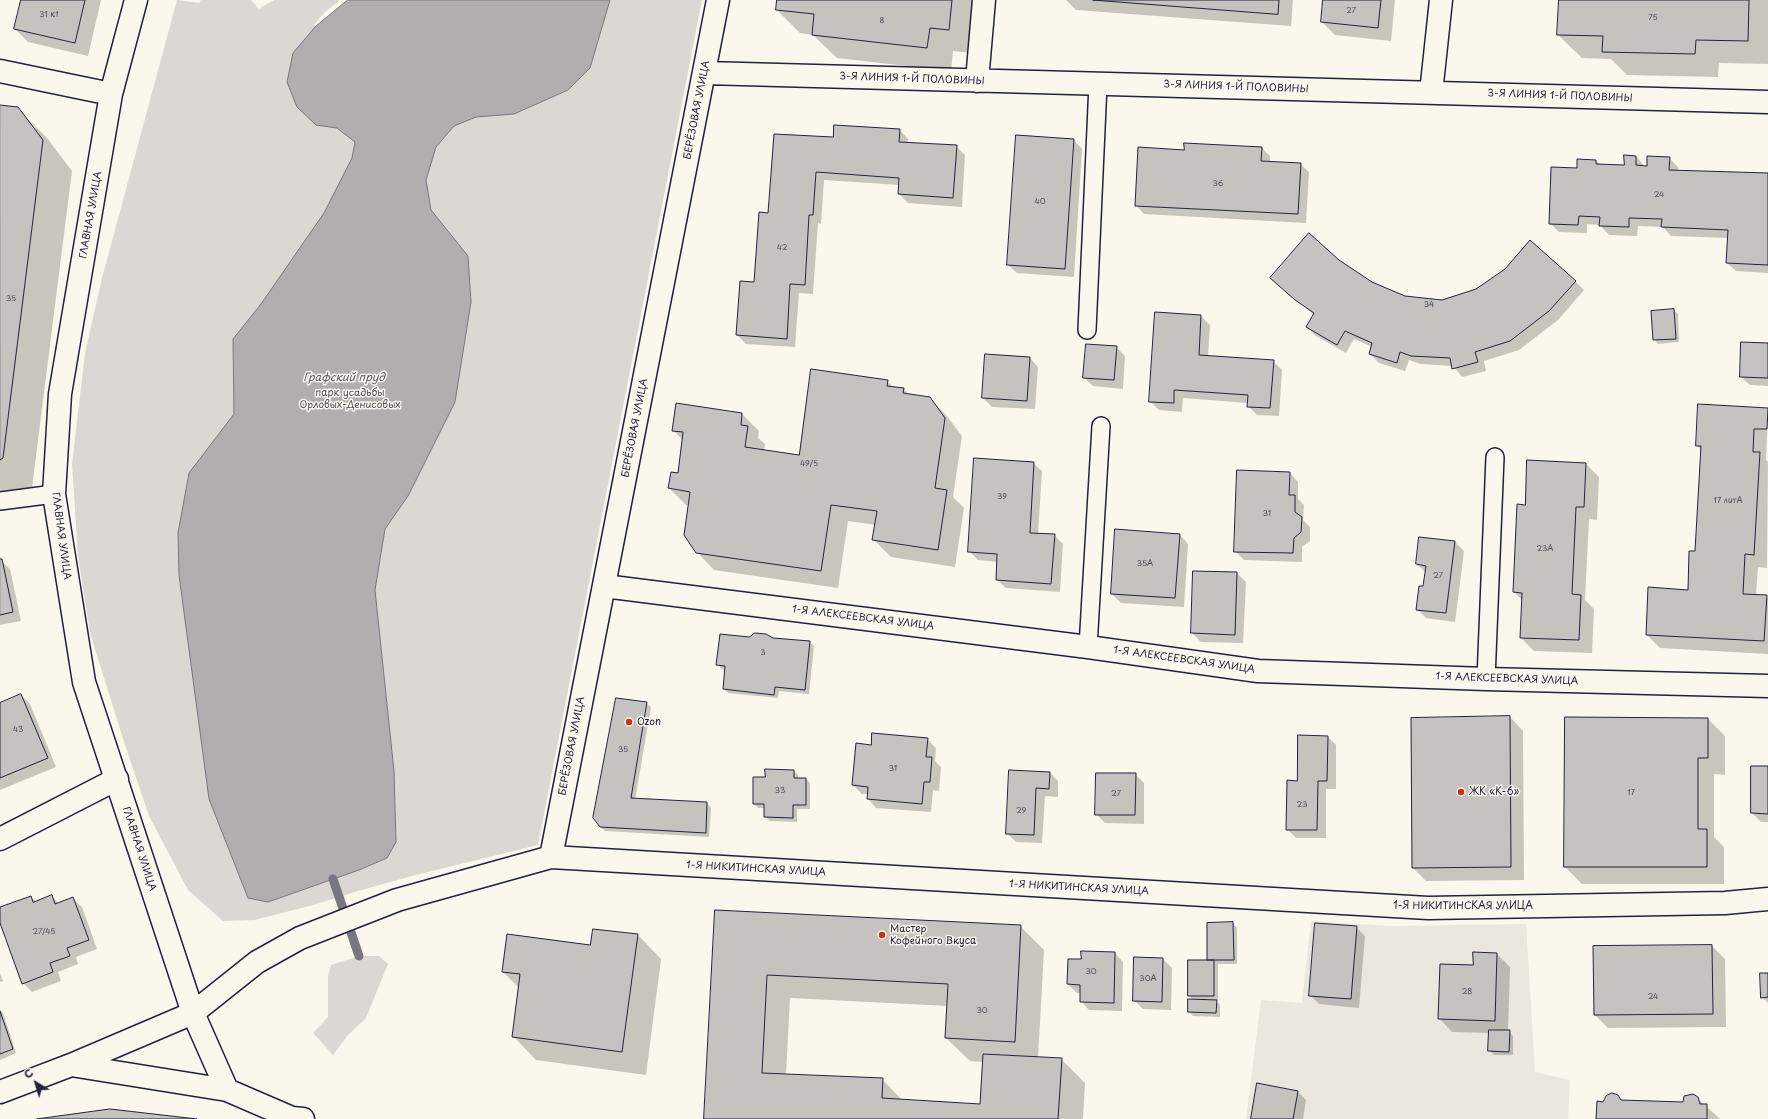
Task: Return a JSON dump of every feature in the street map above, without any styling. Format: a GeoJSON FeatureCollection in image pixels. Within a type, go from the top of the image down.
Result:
{"type":"FeatureCollection","features":[{"type":"Feature","properties":{"kind":"street","name":"ГЛАВНАЯ УЛИЦА"},"geometry":{"type":"LineString","coordinates":[[136,0],[111,94],[60,394],[54,494],[84,682],[193,1013],[227,1090]]}},
{"type":"Feature","properties":{"kind":"street","name":"БЕРЁЗОВАЯ УЛИЦА"},"geometry":{"type":"LineString","coordinates":[[550,857],[705,73],[718,0]]}},
{"type":"Feature","properties":{"kind":"street"},"geometry":{"type":"LineString","coordinates":[[977,81],[984,0]]}},
{"type":"Feature","properties":{"kind":"street"},"geometry":{"type":"LineString","coordinates":[[1432,93],[1441,0]]}},
{"type":"Feature","properties":{"kind":"street"},"geometry":{"type":"LineString","coordinates":[[0,71],[111,94]]}},
{"type":"Feature","properties":{"kind":"street","name":"3-Я ЛИНИЯ 1-Й ПОЛОВИНЫ"},"geometry":{"type":"LineString","coordinates":[[705,73],[1768,102]]}},
{"type":"Feature","properties":{"kind":"street","name":"1-Я АЛЕКСЕЕВСКАЯ УЛИЦА"},"geometry":{"type":"LineString","coordinates":[[604,586],[1088,646],[1258,670],[1486,679],[1768,686]]}},
{"type":"Feature","properties":{"kind":"street"},"geometry":{"type":"LineString","coordinates":[[0,839],[117,779]]}},
{"type":"Feature","properties":{"kind":"street","name":"1-Я НИКИТИНСКАЯ УЛИЦА"},"geometry":{"type":"LineString","coordinates":[[193,1013],[257,962],[300,938],[397,900],[550,857],[1428,908],[1725,904],[1768,899]]}},
{"type":"Feature","properties":{"kind":"street"},"geometry":{"type":"LineString","coordinates":[[0,1092],[72,1065],[193,1013]]}},
{"type":"Feature","properties":{"kind":"street"},"geometry":{"type":"LineString","coordinates":[[72,1065],[227,1090],[292,1118],[303,1119]]}},
{"type":"Feature","properties":{"kind":"lane"},"geometry":{"type":"LineString","coordinates":[[1087,330],[1098,84]]}},
{"type":"Feature","properties":{"kind":"lane"},"geometry":{"type":"LineString","coordinates":[[1088,646],[1101,426]]}},
{"type":"Feature","properties":{"kind":"lane"},"geometry":{"type":"LineString","coordinates":[[1486,679],[1495,457]]}},
{"type":"Feature","properties":{"kind":"lane"},"geometry":{"type":"LineString","coordinates":[[0,501],[54,494]]}},
{"type":"Feature","properties":{"kind":"shaded area"},"geometry":{"type":"Polygon","coordinates":[[[1311,921],[1391,926],[1526,924],[1535,1072],[1570,1080],[1568,1119],[1246,1119],[1261,1000],[1302,1003],[1311,921]]]}},
{"type":"Feature","properties":{"kind":"green space","name":"парк усадьбы Орловых-Денисовых"},"geometry":{"type":"Polygon","coordinates":[[[177,0],[199,3],[201,0],[251,0],[259,9],[274,0],[340,0],[325,12],[314,25],[316,26],[348,0],[702,0],[538,845],[412,876],[317,904],[255,920],[223,921],[188,890],[149,816],[90,633],[78,556],[72,464],[85,353],[102,278],[177,0]]]}},
{"type":"Feature","properties":{"kind":"green space"},"geometry":{"type":"Polygon","coordinates":[[[359,956],[379,956],[388,964],[366,1018],[348,1035],[333,1055],[313,1033],[328,1017],[328,976],[331,965],[359,956]]]}},
{"type":"Feature","properties":{"kind":"water","name":"Графский пруд"},"geometry":{"type":"Polygon","coordinates":[[[348,0],[610,0],[590,68],[568,90],[514,114],[476,117],[454,126],[436,147],[426,180],[431,210],[468,256],[471,302],[455,402],[408,496],[385,529],[375,590],[394,771],[396,842],[387,858],[359,870],[268,902],[248,898],[209,799],[179,575],[178,533],[189,473],[234,414],[233,339],[261,304],[324,213],[352,158],[355,142],[337,128],[316,125],[297,107],[287,82],[293,53],[316,26],[348,0]]]}},
{"type":"Feature","properties":{"kind":"building"},"geometry":{"type":"Polygon","coordinates":[[[21,0],[85,0],[75,43],[14,29],[21,0]]]}},
{"type":"Feature","properties":{"kind":"building"},"geometry":{"type":"Polygon","coordinates":[[[777,0],[952,0],[949,30],[930,28],[927,48],[812,35],[814,14],[776,10],[777,0]]]}},
{"type":"Feature","properties":{"kind":"building"},"geometry":{"type":"Polygon","coordinates":[[[1093,0],[1279,0],[1278,14],[1093,0]]]}},
{"type":"Feature","properties":{"kind":"building"},"geometry":{"type":"Polygon","coordinates":[[[1323,0],[1381,0],[1378,28],[1321,22],[1323,0]]]}},
{"type":"Feature","properties":{"kind":"building"},"geometry":{"type":"Polygon","coordinates":[[[1559,0],[1749,0],[1748,41],[1696,40],[1695,54],[1602,52],[1603,36],[1557,35],[1559,0]]]}},
{"type":"Feature","properties":{"kind":"building"},"geometry":{"type":"Polygon","coordinates":[[[0,105],[18,107],[43,140],[3,458],[0,460],[0,105]]]}},
{"type":"Feature","properties":{"kind":"building"},"geometry":{"type":"Polygon","coordinates":[[[834,125],[900,129],[899,142],[957,145],[953,198],[898,194],[899,178],[816,172],[813,215],[809,215],[805,285],[790,284],[787,339],[736,335],[740,281],[754,282],[759,212],[768,213],[774,134],[833,137],[834,125]]]}},
{"type":"Feature","properties":{"kind":"building"},"geometry":{"type":"Polygon","coordinates":[[[1016,135],[1074,139],[1065,269],[1007,265],[1016,135]]]}},
{"type":"Feature","properties":{"kind":"building"},"geometry":{"type":"Polygon","coordinates":[[[1184,143],[1262,147],[1261,161],[1301,163],[1298,214],[1135,206],[1138,147],[1184,150],[1184,143]]]}},
{"type":"Feature","properties":{"kind":"building"},"geometry":{"type":"Polygon","coordinates":[[[1624,155],[1636,156],[1636,165],[1647,166],[1647,156],[1670,157],[1669,170],[1768,173],[1768,265],[1726,263],[1728,230],[1661,227],[1662,219],[1629,218],[1629,227],[1599,226],[1600,217],[1579,216],[1578,225],[1549,224],[1551,167],[1577,168],[1577,159],[1596,160],[1596,164],[1624,165],[1624,155]]]}},
{"type":"Feature","properties":{"kind":"building"},"geometry":{"type":"Polygon","coordinates":[[[1309,233],[1339,260],[1372,282],[1405,296],[1442,300],[1476,289],[1505,269],[1530,240],[1576,281],[1549,311],[1510,341],[1475,352],[1478,362],[1452,369],[1450,358],[1411,356],[1400,352],[1397,363],[1369,354],[1372,343],[1345,331],[1337,345],[1306,327],[1314,313],[1295,300],[1270,278],[1309,233]]]}},
{"type":"Feature","properties":{"kind":"building"},"geometry":{"type":"Polygon","coordinates":[[[1674,309],[1676,339],[1653,340],[1651,311],[1674,309]]]}},
{"type":"Feature","properties":{"kind":"building"},"geometry":{"type":"Polygon","coordinates":[[[1155,312],[1201,315],[1199,355],[1274,360],[1270,408],[1247,407],[1248,395],[1174,390],[1174,403],[1149,402],[1155,312]]]}},
{"type":"Feature","properties":{"kind":"building"},"geometry":{"type":"Polygon","coordinates":[[[1741,342],[1768,343],[1768,378],[1740,377],[1741,342]]]}},
{"type":"Feature","properties":{"kind":"building"},"geometry":{"type":"Polygon","coordinates":[[[1086,344],[1117,346],[1114,380],[1083,378],[1086,344]]]}},
{"type":"Feature","properties":{"kind":"building"},"geometry":{"type":"Polygon","coordinates":[[[985,354],[1030,357],[1027,401],[982,398],[985,354]]]}},
{"type":"Feature","properties":{"kind":"building"},"geometry":{"type":"Polygon","coordinates":[[[811,369],[888,380],[887,386],[904,388],[903,393],[930,397],[945,418],[935,488],[947,490],[938,550],[872,540],[877,511],[831,505],[821,571],[696,553],[684,535],[690,492],[668,488],[671,472],[678,473],[683,432],[672,431],[676,403],[742,413],[741,425],[748,426],[745,447],[799,455],[811,369]]]}},
{"type":"Feature","properties":{"kind":"building"},"geometry":{"type":"Polygon","coordinates":[[[1698,404],[1768,408],[1767,429],[1754,429],[1753,452],[1760,452],[1754,555],[1745,554],[1743,594],[1767,595],[1764,641],[1646,635],[1648,587],[1688,590],[1689,551],[1695,551],[1701,446],[1696,446],[1698,404]]]}},
{"type":"Feature","properties":{"kind":"building"},"geometry":{"type":"Polygon","coordinates":[[[974,458],[1034,462],[1030,533],[1055,534],[1051,584],[996,580],[997,554],[968,552],[974,458]]]}},
{"type":"Feature","properties":{"kind":"building"},"geometry":{"type":"Polygon","coordinates":[[[1527,460],[1586,463],[1584,507],[1576,507],[1572,594],[1581,595],[1579,640],[1520,638],[1522,593],[1513,592],[1517,504],[1525,505],[1527,460]]]}},
{"type":"Feature","properties":{"kind":"building"},"geometry":{"type":"Polygon","coordinates":[[[1237,470],[1290,472],[1289,495],[1295,495],[1295,512],[1302,517],[1301,532],[1294,538],[1293,553],[1234,552],[1237,470]]]}},
{"type":"Feature","properties":{"kind":"building"},"geometry":{"type":"Polygon","coordinates":[[[1115,529],[1180,534],[1175,598],[1111,594],[1115,529]]]}},
{"type":"Feature","properties":{"kind":"building"},"geometry":{"type":"Polygon","coordinates":[[[1419,537],[1455,541],[1446,613],[1416,610],[1419,586],[1423,586],[1426,566],[1416,564],[1419,537]]]}},
{"type":"Feature","properties":{"kind":"building"},"geometry":{"type":"Polygon","coordinates":[[[0,559],[2,559],[13,612],[0,615],[0,559]]]}},
{"type":"Feature","properties":{"kind":"building"},"geometry":{"type":"Polygon","coordinates":[[[1193,571],[1237,572],[1235,635],[1191,633],[1193,571]]]}},
{"type":"Feature","properties":{"kind":"building"},"geometry":{"type":"Polygon","coordinates":[[[755,633],[766,634],[773,638],[810,641],[805,690],[775,687],[774,695],[723,689],[725,666],[716,665],[720,634],[749,637],[755,633]]]}},
{"type":"Feature","properties":{"kind":"building"},"geometry":{"type":"Polygon","coordinates":[[[21,694],[48,758],[0,778],[0,703],[21,694]]]}},
{"type":"Feature","properties":{"kind":"building"},"geometry":{"type":"Polygon","coordinates":[[[616,698],[647,702],[631,798],[707,802],[706,833],[600,827],[593,818],[616,698]]]}},
{"type":"Feature","properties":{"kind":"building","name":"ЖК «К-6»"},"geometry":{"type":"Polygon","coordinates":[[[1510,716],[1511,867],[1412,868],[1411,718],[1510,716]]]}},
{"type":"Feature","properties":{"kind":"building"},"geometry":{"type":"Polygon","coordinates":[[[1565,717],[1708,718],[1708,758],[1698,758],[1698,829],[1707,829],[1707,867],[1564,867],[1565,717]]]}},
{"type":"Feature","properties":{"kind":"building"},"geometry":{"type":"Polygon","coordinates":[[[872,733],[928,738],[926,757],[932,757],[930,782],[924,782],[922,804],[867,799],[868,787],[852,785],[856,743],[871,745],[872,733]]]}},
{"type":"Feature","properties":{"kind":"building"},"geometry":{"type":"Polygon","coordinates":[[[1298,735],[1328,736],[1327,781],[1318,781],[1317,830],[1286,830],[1287,780],[1297,781],[1298,735]]]}},
{"type":"Feature","properties":{"kind":"building"},"geometry":{"type":"Polygon","coordinates":[[[1751,766],[1768,766],[1768,814],[1751,813],[1751,766]]]}},
{"type":"Feature","properties":{"kind":"building"},"geometry":{"type":"Polygon","coordinates":[[[765,769],[794,770],[794,778],[806,778],[806,805],[793,805],[793,818],[764,817],[764,804],[753,804],[753,777],[765,777],[765,769]]]}},
{"type":"Feature","properties":{"kind":"building"},"geometry":{"type":"Polygon","coordinates":[[[1009,770],[1050,772],[1049,789],[1036,788],[1034,835],[1006,834],[1009,770]]]}},
{"type":"Feature","properties":{"kind":"building"},"geometry":{"type":"Polygon","coordinates":[[[1096,773],[1136,773],[1135,815],[1095,815],[1096,773]]]}},
{"type":"Feature","properties":{"kind":"building"},"geometry":{"type":"Polygon","coordinates":[[[52,895],[55,904],[73,897],[89,940],[67,948],[70,956],[50,963],[53,972],[22,984],[0,923],[0,907],[31,896],[33,902],[52,895]]]}},
{"type":"Feature","properties":{"kind":"building"},"geometry":{"type":"Polygon","coordinates":[[[715,910],[1021,925],[1015,1042],[945,1038],[948,984],[767,975],[762,1073],[883,1078],[882,1098],[980,1104],[983,1054],[1062,1058],[1058,1119],[704,1119],[715,910]]]}},
{"type":"Feature","properties":{"kind":"building"},"geometry":{"type":"Polygon","coordinates":[[[1233,922],[1234,960],[1207,960],[1207,923],[1233,922]]]}},
{"type":"Feature","properties":{"kind":"building"},"geometry":{"type":"Polygon","coordinates":[[[1315,923],[1357,926],[1351,999],[1309,996],[1315,923]]]}},
{"type":"Feature","properties":{"kind":"building"},"geometry":{"type":"Polygon","coordinates":[[[593,929],[638,934],[622,1052],[512,1037],[520,974],[502,972],[507,934],[590,945],[593,929]]]}},
{"type":"Feature","properties":{"kind":"building"},"geometry":{"type":"Polygon","coordinates":[[[1712,945],[1713,1014],[1594,1015],[1593,946],[1712,945]]]}},
{"type":"Feature","properties":{"kind":"building"},"geometry":{"type":"Polygon","coordinates":[[[1081,951],[1115,952],[1114,1003],[1080,1002],[1080,985],[1067,984],[1068,959],[1081,959],[1081,951]]]}},
{"type":"Feature","properties":{"kind":"building"},"geometry":{"type":"Polygon","coordinates":[[[1473,952],[1497,953],[1495,1021],[1438,1019],[1440,964],[1473,965],[1473,952]]]}},
{"type":"Feature","properties":{"kind":"building"},"geometry":{"type":"Polygon","coordinates":[[[1134,957],[1163,958],[1162,1002],[1133,1001],[1134,957]]]}},
{"type":"Feature","properties":{"kind":"building"},"geometry":{"type":"Polygon","coordinates":[[[1188,960],[1214,960],[1214,996],[1188,996],[1188,960]]]}},
{"type":"Feature","properties":{"kind":"building"},"geometry":{"type":"Polygon","coordinates":[[[1760,973],[1768,973],[1768,997],[1761,998],[1760,973]]]}},
{"type":"Feature","properties":{"kind":"building"},"geometry":{"type":"Polygon","coordinates":[[[1188,999],[1217,1000],[1216,1013],[1188,1012],[1188,999]]]}},
{"type":"Feature","properties":{"kind":"building"},"geometry":{"type":"Polygon","coordinates":[[[0,1011],[13,1049],[0,1054],[0,1011]]]}},
{"type":"Feature","properties":{"kind":"building"},"geometry":{"type":"Polygon","coordinates":[[[1489,1030],[1510,1030],[1509,1052],[1488,1051],[1489,1030]]]}},
{"type":"Feature","properties":{"kind":"building"},"geometry":{"type":"Polygon","coordinates":[[[1257,1083],[1298,1091],[1293,1119],[1251,1119],[1257,1083]]]}},
{"type":"Feature","properties":{"kind":"building"},"geometry":{"type":"Polygon","coordinates":[[[1612,1093],[1618,1095],[1621,1100],[1683,1102],[1684,1096],[1693,1094],[1698,1097],[1700,1104],[1707,1104],[1707,1119],[1596,1119],[1597,1101],[1603,1102],[1606,1096],[1612,1093]]]}},
{"type":"Feature","properties":{"kind":"building"},"geometry":{"type":"Polygon","coordinates":[[[110,1109],[197,1119],[37,1119],[110,1109]]]}},
{"type":"Feature","properties":{"kind":"waterway"},"geometry":{"type":"LineString","coordinates":[[333,879],[359,956]]}},
{"type":"Feature","properties":{"kind":"place","name":"Ozon"},"geometry":{"type":"Point","coordinates":[629,722]}},
{"type":"Feature","properties":{"kind":"place","name":"ЖК «К-6»"},"geometry":{"type":"Point","coordinates":[1461,792]}},
{"type":"Feature","properties":{"kind":"place","name":"Мастер Кофейного Вкуса"},"geometry":{"type":"Point","coordinates":[882,935]}}]}
